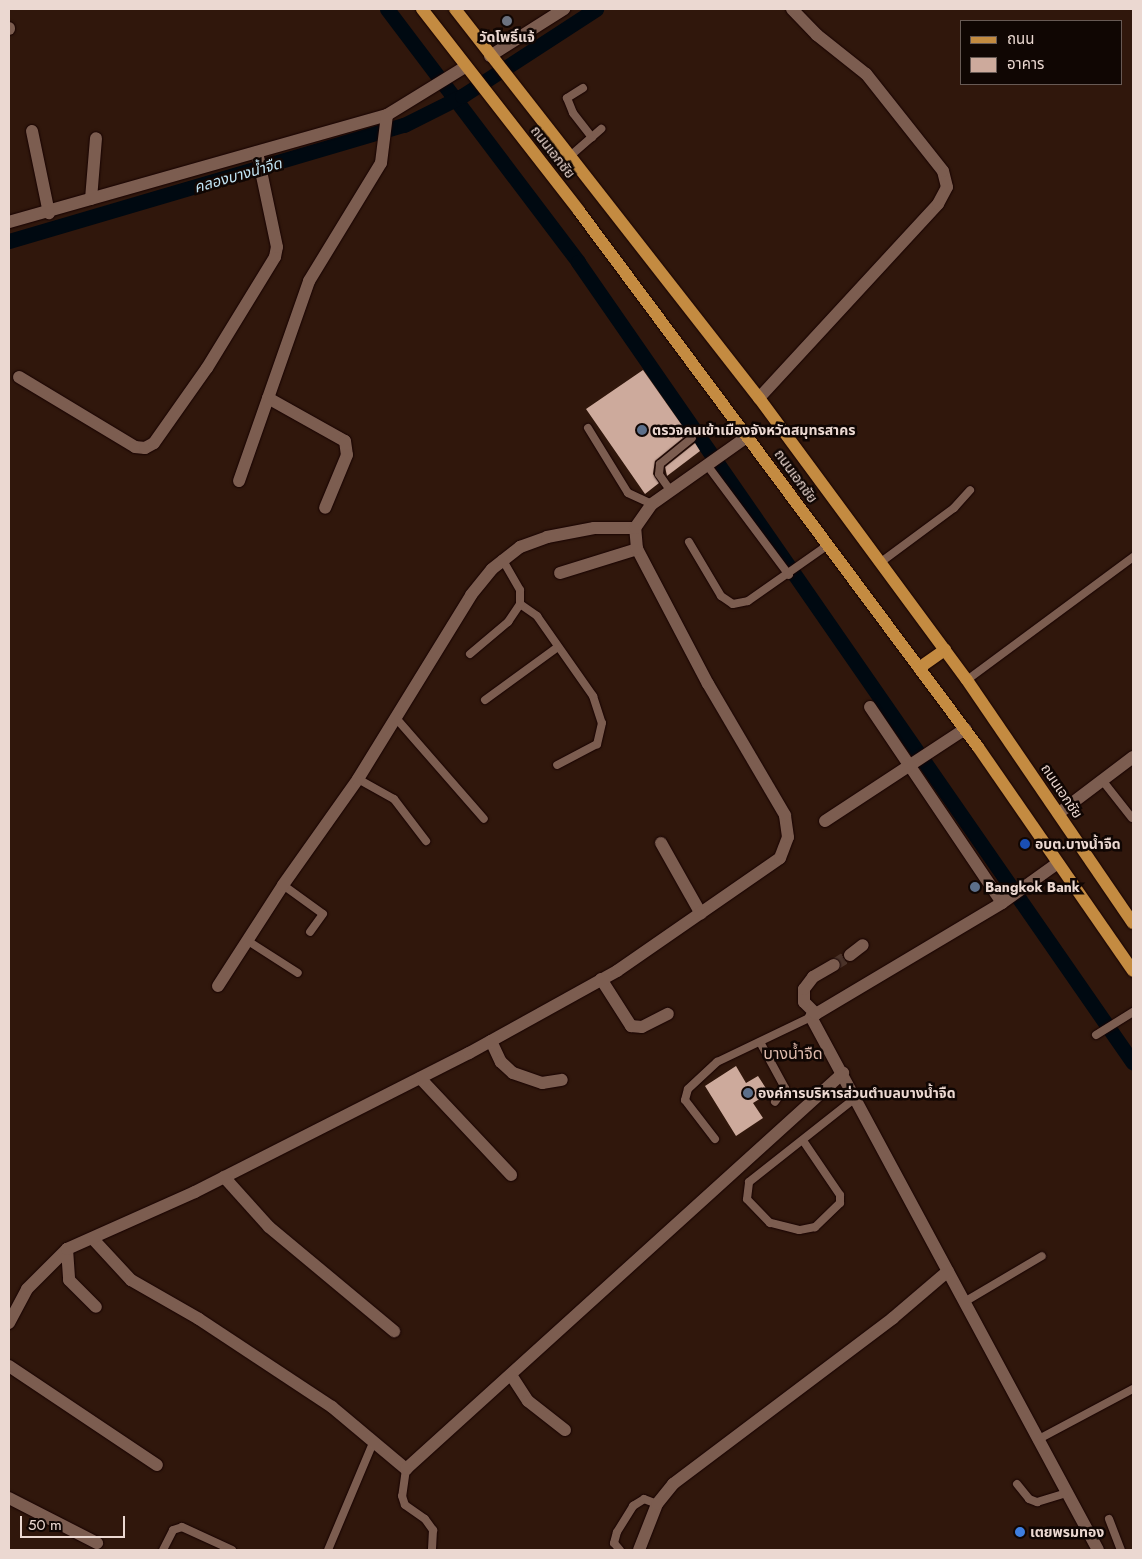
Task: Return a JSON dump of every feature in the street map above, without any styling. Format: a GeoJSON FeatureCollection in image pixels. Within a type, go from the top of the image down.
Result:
{"type":"FeatureCollection","features":[{"type":"Feature","properties":{"kind":"main road","name":"ถนนเอกชัย"},"geometry":{"type":"LineString","coordinates":[[422,9],[461,69],[476,79],[504,114],[748,436],[965,729],[1133,971]]}},
{"type":"Feature","properties":{"kind":"main road","name":"ถนนเอกชัย"},"geometry":{"type":"LineString","coordinates":[[455,9],[492,60],[759,398],[881,562],[967,680],[1133,923]]}},
{"type":"Feature","properties":{"kind":"main road"},"geometry":{"type":"LineString","coordinates":[[919,668],[945,650]]}},
{"type":"Feature","properties":{"kind":"street"},"geometry":{"type":"LineString","coordinates":[[492,60],[564,9]]}},
{"type":"Feature","properties":{"kind":"street"},"geometry":{"type":"LineString","coordinates":[[759,398],[938,204],[947,186],[943,171],[866,74],[817,35],[792,9]]}},
{"type":"Feature","properties":{"kind":"street"},"geometry":{"type":"LineString","coordinates":[[9,222],[49,213],[91,198],[388,120],[461,69]]}},
{"type":"Feature","properties":{"kind":"street"},"geometry":{"type":"LineString","coordinates":[[239,481],[309,281],[381,163],[386,148],[388,120]]}},
{"type":"Feature","properties":{"kind":"street"},"geometry":{"type":"LineString","coordinates":[[32,131],[49,213]]}},
{"type":"Feature","properties":{"kind":"street"},"geometry":{"type":"LineString","coordinates":[[91,198],[96,138]]}},
{"type":"Feature","properties":{"kind":"street"},"geometry":{"type":"LineString","coordinates":[[19,377],[135,446],[145,448],[154,443],[207,368],[272,263],[277,247],[258,155]]}},
{"type":"Feature","properties":{"kind":"street"},"geometry":{"type":"LineString","coordinates":[[268,398],[345,441],[347,455],[325,508]]}},
{"type":"Feature","properties":{"kind":"street"},"geometry":{"type":"LineString","coordinates":[[9,1322],[27,1289],[66,1249],[93,1239],[224,1177],[491,1041],[601,980],[701,914],[780,858],[786,850],[788,828],[785,815],[708,684],[637,550],[635,528],[652,504],[748,436]]}},
{"type":"Feature","properties":{"kind":"street"},"geometry":{"type":"LineString","coordinates":[[218,986],[283,885],[358,779],[471,595],[502,559],[520,547],[547,537],[594,528],[635,528]]}},
{"type":"Feature","properties":{"kind":"street"},"geometry":{"type":"LineString","coordinates":[[560,573],[637,550]]}},
{"type":"Feature","properties":{"kind":"street"},"geometry":{"type":"LineString","coordinates":[[870,707],[914,765],[1006,900]]}},
{"type":"Feature","properties":{"kind":"street"},"geometry":{"type":"LineString","coordinates":[[825,821],[914,765],[965,729]]}},
{"type":"Feature","properties":{"kind":"street"},"geometry":{"type":"LineString","coordinates":[[1059,813],[1133,757]]}},
{"type":"Feature","properties":{"kind":"street"},"geometry":{"type":"LineString","coordinates":[[662,843],[701,914]]}},
{"type":"Feature","properties":{"kind":"street"},"geometry":{"type":"LineString","coordinates":[[813,1016],[1006,900],[1058,863]]}},
{"type":"Feature","properties":{"kind":"street"},"geometry":{"type":"LineString","coordinates":[[850,955],[863,944]]}},
{"type":"Feature","properties":{"kind":"street"},"geometry":{"type":"LineString","coordinates":[[834,965],[813,977],[804,989],[804,1002],[813,1016],[854,1099],[966,1301],[1037,1440],[1098,1550]]}},
{"type":"Feature","properties":{"kind":"street"},"geometry":{"type":"LineString","coordinates":[[601,980],[631,1026],[642,1027],[668,1014]]}},
{"type":"Feature","properties":{"kind":"street"},"geometry":{"type":"LineString","coordinates":[[491,1041],[501,1062],[513,1073],[542,1083],[562,1080]]}},
{"type":"Feature","properties":{"kind":"street"},"geometry":{"type":"LineString","coordinates":[[93,1239],[131,1280],[199,1319],[332,1407],[406,1469],[842,1073]]}},
{"type":"Feature","properties":{"kind":"street"},"geometry":{"type":"LineString","coordinates":[[420,1078],[512,1175]]}},
{"type":"Feature","properties":{"kind":"street"},"geometry":{"type":"LineString","coordinates":[[224,1177],[269,1227],[394,1331]]}},
{"type":"Feature","properties":{"kind":"street"},"geometry":{"type":"LineString","coordinates":[[66,1249],[69,1280],[96,1307]]}},
{"type":"Feature","properties":{"kind":"street"},"geometry":{"type":"LineString","coordinates":[[639,1550],[657,1504],[673,1484],[893,1318],[948,1271]]}},
{"type":"Feature","properties":{"kind":"street"},"geometry":{"type":"LineString","coordinates":[[9,1366],[158,1465]]}},
{"type":"Feature","properties":{"kind":"street"},"geometry":{"type":"LineString","coordinates":[[511,1375],[528,1400],[565,1430]]}},
{"type":"Feature","properties":{"kind":"street"},"geometry":{"type":"LineString","coordinates":[[9,1498],[96,1543]]}},
{"type":"Feature","properties":{"kind":"lane"},"geometry":{"type":"LineString","coordinates":[[583,88],[568,98],[573,113],[592,137]]}},
{"type":"Feature","properties":{"kind":"lane"},"geometry":{"type":"LineString","coordinates":[[569,157],[601,129]]}},
{"type":"Feature","properties":{"kind":"lane"},"geometry":{"type":"LineString","coordinates":[[588,428],[628,493],[652,504]]}},
{"type":"Feature","properties":{"kind":"lane"},"geometry":{"type":"LineString","coordinates":[[670,490],[659,474],[660,464],[692,438]]}},
{"type":"Feature","properties":{"kind":"lane"},"geometry":{"type":"LineString","coordinates":[[707,465],[792,573]]}},
{"type":"Feature","properties":{"kind":"lane"},"geometry":{"type":"LineString","coordinates":[[881,562],[954,508],[970,490]]}},
{"type":"Feature","properties":{"kind":"lane"},"geometry":{"type":"LineString","coordinates":[[690,542],[721,596],[733,604],[748,601],[792,573],[828,544]]}},
{"type":"Feature","properties":{"kind":"lane"},"geometry":{"type":"LineString","coordinates":[[967,680],[1133,557]]}},
{"type":"Feature","properties":{"kind":"lane"},"geometry":{"type":"LineString","coordinates":[[470,654],[508,622],[520,604],[520,590],[502,559]]}},
{"type":"Feature","properties":{"kind":"lane"},"geometry":{"type":"LineString","coordinates":[[520,604],[537,616],[593,696],[602,723],[597,744],[557,765]]}},
{"type":"Feature","properties":{"kind":"lane"},"geometry":{"type":"LineString","coordinates":[[485,700],[558,646]]}},
{"type":"Feature","properties":{"kind":"lane"},"geometry":{"type":"LineString","coordinates":[[395,717],[484,819]]}},
{"type":"Feature","properties":{"kind":"lane"},"geometry":{"type":"LineString","coordinates":[[358,779],[394,799],[426,841]]}},
{"type":"Feature","properties":{"kind":"lane"},"geometry":{"type":"LineString","coordinates":[[1102,780],[1132,818]]}},
{"type":"Feature","properties":{"kind":"lane"},"geometry":{"type":"LineString","coordinates":[[283,885],[323,914],[310,932]]}},
{"type":"Feature","properties":{"kind":"lane"},"geometry":{"type":"LineString","coordinates":[[248,941],[298,973]]}},
{"type":"Feature","properties":{"kind":"lane"},"geometry":{"type":"LineString","coordinates":[[1096,1035],[1133,1012]]}},
{"type":"Feature","properties":{"kind":"lane"},"geometry":{"type":"LineString","coordinates":[[715,1139],[685,1100],[688,1089],[717,1062],[813,1016]]}},
{"type":"Feature","properties":{"kind":"lane"},"geometry":{"type":"LineString","coordinates":[[760,1042],[785,1088],[775,1102]]}},
{"type":"Feature","properties":{"kind":"lane"},"geometry":{"type":"LineString","coordinates":[[804,1142],[840,1195],[840,1203],[815,1227],[800,1230],[770,1223],[747,1199],[749,1182],[804,1142],[854,1099]]}},
{"type":"Feature","properties":{"kind":"lane"},"geometry":{"type":"LineString","coordinates":[[966,1301],[1042,1256]]}},
{"type":"Feature","properties":{"kind":"lane"},"geometry":{"type":"LineString","coordinates":[[1037,1440],[1133,1389]]}},
{"type":"Feature","properties":{"kind":"lane"},"geometry":{"type":"LineString","coordinates":[[328,1550],[373,1443]]}},
{"type":"Feature","properties":{"kind":"lane"},"geometry":{"type":"LineString","coordinates":[[406,1469],[402,1496],[405,1505],[425,1518],[433,1530],[432,1550]]}},
{"type":"Feature","properties":{"kind":"lane"},"geometry":{"type":"LineString","coordinates":[[1017,1484],[1028,1499],[1037,1502],[1066,1494]]}},
{"type":"Feature","properties":{"kind":"lane"},"geometry":{"type":"LineString","coordinates":[[620,1550],[614,1543],[617,1532],[633,1506],[644,1499],[657,1504]]}},
{"type":"Feature","properties":{"kind":"lane"},"geometry":{"type":"LineString","coordinates":[[1109,1519],[1121,1550]]}},
{"type":"Feature","properties":{"kind":"lane"},"geometry":{"type":"LineString","coordinates":[[163,1550],[173,1530],[182,1527],[232,1550]]}},
{"type":"Feature","properties":{"kind":"building","name":"ตรวจคนเข้าเมืองจังหวัดสมุทรสาคร"},"geometry":{"type":"Polygon","coordinates":[[[643,370],[688,434],[655,461],[653,474],[659,483],[645,494],[586,409],[643,370]]]}},
{"type":"Feature","properties":{"kind":"building"},"geometry":{"type":"Polygon","coordinates":[[[695,443],[700,451],[667,476],[665,467],[695,443]]]}},
{"type":"Feature","properties":{"kind":"building"},"geometry":{"type":"Polygon","coordinates":[[[736,1066],[746,1083],[758,1076],[769,1093],[753,1103],[763,1118],[736,1136],[705,1086],[736,1066]]]}},
{"type":"Feature","properties":{"kind":"waterway"},"geometry":{"type":"LineString","coordinates":[[387,9],[578,262],[1133,1063]]}},
{"type":"Feature","properties":{"kind":"waterway","name":"คลองบางน้ำจืด"},"geometry":{"type":"LineString","coordinates":[[9,241],[404,125],[462,96],[596,9]]}},
{"type":"Feature","properties":{"kind":"tunnel"},"geometry":{"type":"LineString","coordinates":[[834,965],[850,955]]}},
{"type":"Feature","properties":{"kind":"place","name":"วัดโพธิ์แจ้"},"geometry":{"type":"Point","coordinates":[507,21]}},
{"type":"Feature","properties":{"kind":"place","name":"ตรวจคนเข้าเมืองจังหวัดสมุทรสาคร"},"geometry":{"type":"Point","coordinates":[642,430]}},
{"type":"Feature","properties":{"kind":"place","name":"อบต.บางน้ำจืด"},"geometry":{"type":"Point","coordinates":[1025,844]}},
{"type":"Feature","properties":{"kind":"place","name":"Bangkok Bank"},"geometry":{"type":"Point","coordinates":[975,887]}},
{"type":"Feature","properties":{"kind":"place","name":"องค์การบริหารส่วนตำบลบางน้ำจืด"},"geometry":{"type":"Point","coordinates":[748,1093]}},
{"type":"Feature","properties":{"kind":"place","name":"เตยพรมทอง"},"geometry":{"type":"Point","coordinates":[1020,1532]}},
{"type":"Feature","properties":{"kind":"district","name":"บางน้ำจืด"},"geometry":{"type":"Point","coordinates":[793,1054]}}]}
